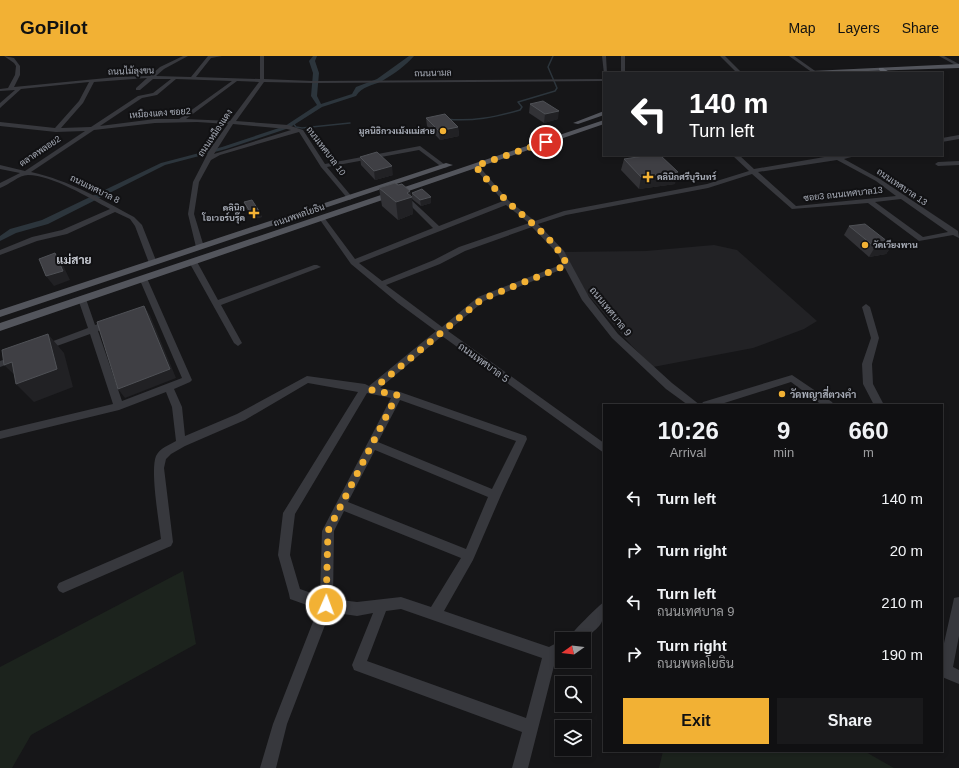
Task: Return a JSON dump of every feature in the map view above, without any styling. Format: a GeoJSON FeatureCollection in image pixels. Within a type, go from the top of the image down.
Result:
{"type":"FeatureCollection","features":[{"type":"Feature","properties":{"kind":"highway"},"geometry":{"type":"LineString","coordinates":[[881,69],[886,72]]}},
{"type":"Feature","properties":{"kind":"main road"},"geometry":{"type":"LineString","coordinates":[[816,72],[881,69],[958,69]]}},
{"type":"Feature","properties":{"kind":"main road"},"geometry":{"type":"LineString","coordinates":[[921,72],[958,69]]}},
{"type":"Feature","properties":{"kind":"main road","name":"ถนนพหลโยธิน"},"geometry":{"type":"LineString","coordinates":[[0,314],[467,160],[603,113]]}},
{"type":"Feature","properties":{"kind":"main road","name":"ถนนพหลโยธิน"},"geometry":{"type":"LineString","coordinates":[[0,327],[603,122]]}},
{"type":"Feature","properties":{"kind":"main road"},"geometry":{"type":"LineString","coordinates":[[467,160],[475,166]]}},
{"type":"Feature","properties":{"kind":"main road"},"geometry":{"type":"LineString","coordinates":[[444,167],[452,173]]}},
{"type":"Feature","properties":{"kind":"street"},"geometry":{"type":"LineString","coordinates":[[10,56],[15,61],[19,69],[19,75],[10,89]]}},
{"type":"Feature","properties":{"kind":"street"},"geometry":{"type":"LineString","coordinates":[[138,89],[149,78],[174,60],[186,56]]}},
{"type":"Feature","properties":{"kind":"street"},"geometry":{"type":"LineString","coordinates":[[192,79],[210,57],[220,56]]}},
{"type":"Feature","properties":{"kind":"street"},"geometry":{"type":"LineString","coordinates":[[262,56],[262,81]]}},
{"type":"Feature","properties":{"kind":"street"},"geometry":{"type":"LineString","coordinates":[[604,56],[605,72]]}},
{"type":"Feature","properties":{"kind":"street"},"geometry":{"type":"LineString","coordinates":[[623,56],[623,72]]}},
{"type":"Feature","properties":{"kind":"street"},"geometry":{"type":"LineString","coordinates":[[722,56],[739,72]]}},
{"type":"Feature","properties":{"kind":"street"},"geometry":{"type":"LineString","coordinates":[[791,56],[816,72]]}},
{"type":"Feature","properties":{"kind":"street"},"geometry":{"type":"LineString","coordinates":[[941,56],[958,69]]}},
{"type":"Feature","properties":{"kind":"street","name":"ถนนไม้ลุงขน"},"geometry":{"type":"LineString","coordinates":[[0,90],[92,81],[149,78],[262,81]]}},
{"type":"Feature","properties":{"kind":"street","name":"ตลาดพลอย2"},"geometry":{"type":"LineString","coordinates":[[0,186],[25,173],[89,129],[140,97],[155,94],[175,78]]}},
{"type":"Feature","properties":{"kind":"street","name":"ถนนนามล"},"geometry":{"type":"LineString","coordinates":[[262,81],[378,82],[603,80]]}},
{"type":"Feature","properties":{"kind":"street"},"geometry":{"type":"LineString","coordinates":[[56,130],[74,112],[88,94],[92,81]]}},
{"type":"Feature","properties":{"kind":"street"},"geometry":{"type":"LineString","coordinates":[[180,120],[235,81]]}},
{"type":"Feature","properties":{"kind":"street","name":"ถนนเหมืองแดง"},"geometry":{"type":"LineString","coordinates":[[200,247],[194,230],[191,208],[196,182],[213,149],[262,81]]}},
{"type":"Feature","properties":{"kind":"street"},"geometry":{"type":"LineString","coordinates":[[0,106],[19,89]]}},
{"type":"Feature","properties":{"kind":"street","name":"เหมืองแดง ซอย2"},"geometry":{"type":"LineString","coordinates":[[0,124],[56,130],[89,129],[155,121],[180,120],[232,122]]}},
{"type":"Feature","properties":{"kind":"street"},"geometry":{"type":"LineString","coordinates":[[232,122],[293,128]]}},
{"type":"Feature","properties":{"kind":"street"},"geometry":{"type":"LineString","coordinates":[[208,158],[293,128]]}},
{"type":"Feature","properties":{"kind":"street","name":"ถนนเทศบาล 10"},"geometry":{"type":"LineString","coordinates":[[293,128],[301,131],[323,166],[350,198]]}},
{"type":"Feature","properties":{"kind":"street"},"geometry":{"type":"LineString","coordinates":[[943,140],[959,137]]}},
{"type":"Feature","properties":{"kind":"street"},"geometry":{"type":"LineString","coordinates":[[323,166],[420,148],[444,167]]}},
{"type":"Feature","properties":{"kind":"street","name":"ซอย3 ถนนเทศบาล13"},"geometry":{"type":"LineString","coordinates":[[736,156],[794,208],[902,197]]}},
{"type":"Feature","properties":{"kind":"street"},"geometry":{"type":"LineString","coordinates":[[380,284],[437,262],[462,250],[564,213],[708,186],[754,171],[836,156]]}},
{"type":"Feature","properties":{"kind":"street","name":"ถนนเทศบาล 13"},"geometry":{"type":"LineString","coordinates":[[836,156],[878,180],[957,234]]}},
{"type":"Feature","properties":{"kind":"street"},"geometry":{"type":"LineString","coordinates":[[938,164],[959,163]]}},
{"type":"Feature","properties":{"kind":"street","name":"ถนนเทศบาล 9"},"geometry":{"type":"LineString","coordinates":[[475,166],[508,202],[533,223],[561,253],[585,298],[615,336],[669,386],[694,404]]}},
{"type":"Feature","properties":{"kind":"street","name":"ถนนเทศบาล 8"},"geometry":{"type":"LineString","coordinates":[[0,167],[50,178],[96,198],[132,218],[138,225],[154,263]]}},
{"type":"Feature","properties":{"kind":"street"},"geometry":{"type":"LineString","coordinates":[[399,191],[438,229]]}},
{"type":"Feature","properties":{"kind":"street"},"geometry":{"type":"LineString","coordinates":[[870,201],[922,239],[957,234]]}},
{"type":"Feature","properties":{"kind":"street"},"geometry":{"type":"LineString","coordinates":[[354,262],[508,202]]}},
{"type":"Feature","properties":{"kind":"street"},"geometry":{"type":"LineString","coordinates":[[0,253],[35,239],[64,232],[116,209]]}},
{"type":"Feature","properties":{"kind":"street","name":"ถนนเทศบาล 5"},"geometry":{"type":"LineString","coordinates":[[321,217],[354,262],[380,284],[441,331],[603,448]]}},
{"type":"Feature","properties":{"kind":"street"},"geometry":{"type":"LineString","coordinates":[[193,262],[238,343]]}},
{"type":"Feature","properties":{"kind":"street"},"geometry":{"type":"LineString","coordinates":[[555,651],[434,615],[401,603],[357,609],[326,605],[295,594],[284,555],[289,513],[368,389],[482,299],[567,265]]}},
{"type":"Feature","properties":{"kind":"street"},"geometry":{"type":"LineString","coordinates":[[216,304],[318,267]]}},
{"type":"Feature","properties":{"kind":"street"},"geometry":{"type":"LineString","coordinates":[[0,435],[119,406],[187,380],[152,308],[143,278]]}},
{"type":"Feature","properties":{"kind":"street"},"geometry":{"type":"LineString","coordinates":[[82,299],[119,406]]}},
{"type":"Feature","properties":{"kind":"street"},"geometry":{"type":"LineString","coordinates":[[866,307],[875,338],[867,364],[868,384],[878,404]]}},
{"type":"Feature","properties":{"kind":"street"},"geometry":{"type":"LineString","coordinates":[[0,364],[121,320]]}},
{"type":"Feature","properties":{"kind":"street"},"geometry":{"type":"LineString","coordinates":[[709,404],[792,378],[828,404]]}},
{"type":"Feature","properties":{"kind":"street"},"geometry":{"type":"LineString","coordinates":[[63,587],[167,542],[159,468],[161,457],[167,451],[181,443],[241,417],[307,379],[397,395],[522,439],[495,495],[469,556],[434,615]]}},
{"type":"Feature","properties":{"kind":"street"},"geometry":{"type":"LineString","coordinates":[[169,387],[177,407],[181,443]]}},
{"type":"Feature","properties":{"kind":"street"},"geometry":{"type":"LineString","coordinates":[[268,768],[280,724],[326,605],[328,531],[397,395]]}},
{"type":"Feature","properties":{"kind":"street"},"geometry":{"type":"LineString","coordinates":[[372,444],[495,495]]}},
{"type":"Feature","properties":{"kind":"street"},"geometry":{"type":"LineString","coordinates":[[342,505],[469,556]]}},
{"type":"Feature","properties":{"kind":"street"},"geometry":{"type":"LineString","coordinates":[[959,603],[944,670],[959,677]]}},
{"type":"Feature","properties":{"kind":"street"},"geometry":{"type":"LineString","coordinates":[[382,606],[359,665],[530,727]]}},
{"type":"Feature","properties":{"kind":"street"},"geometry":{"type":"LineString","coordinates":[[583,632],[597,619],[603,610]]}},
{"type":"Feature","properties":{"kind":"street"},"geometry":{"type":"LineString","coordinates":[[520,768],[530,727],[555,654]]}},
{"type":"Feature","properties":{"kind":"shaded area"},"geometry":{"type":"Polygon","coordinates":[[[714,245],[737,250],[817,321],[804,329],[753,348],[653,367],[631,345],[587,294],[564,252],[646,251],[714,245]]]}},
{"type":"Feature","properties":{"kind":"shaded area"},"geometry":{"type":"Polygon","coordinates":[[[183,571],[196,644],[31,735],[12,768],[0,768],[0,667],[183,571]]]}},
{"type":"Feature","properties":{"kind":"shaded area"},"geometry":{"type":"Polygon","coordinates":[[[663,752],[866,752],[894,768],[659,768],[663,752]]]}},
{"type":"Feature","properties":{"kind":"building"},"geometry":{"type":"Polygon","coordinates":[[[543,101],[559,111],[545,114],[530,104],[543,101]]]}},
{"type":"Feature","properties":{"kind":"building"},"geometry":{"type":"Polygon","coordinates":[[[445,114],[458,127],[439,131],[426,118],[445,114]]]}},
{"type":"Feature","properties":{"kind":"building"},"geometry":{"type":"Polygon","coordinates":[[[377,152],[392,166],[374,171],[360,157],[377,152]]]}},
{"type":"Feature","properties":{"kind":"building"},"geometry":{"type":"Polygon","coordinates":[[[644,156],[661,156],[678,172],[641,177],[624,159],[644,156]]]}},
{"type":"Feature","properties":{"kind":"building"},"geometry":{"type":"Polygon","coordinates":[[[395,183],[398,185],[402,184],[410,191],[407,193],[412,197],[396,202],[379,188],[395,183]]]}},
{"type":"Feature","properties":{"kind":"building"},"geometry":{"type":"Polygon","coordinates":[[[422,189],[431,197],[420,200],[412,193],[422,189]]]}},
{"type":"Feature","properties":{"kind":"building"},"geometry":{"type":"Polygon","coordinates":[[[252,200],[259,211],[251,213],[244,202],[252,200]]]}},
{"type":"Feature","properties":{"kind":"building"},"geometry":{"type":"Polygon","coordinates":[[[865,224],[892,245],[875,247],[849,226],[865,224]]]}},
{"type":"Feature","properties":{"kind":"building"},"geometry":{"type":"Polygon","coordinates":[[[55,253],[63,271],[46,276],[39,259],[55,253]]]}},
{"type":"Feature","properties":{"kind":"building"},"geometry":{"type":"Polygon","coordinates":[[[144,306],[170,369],[118,389],[97,322],[144,306]]]}},
{"type":"Feature","properties":{"kind":"building"},"geometry":{"type":"Polygon","coordinates":[[[48,334],[57,369],[16,384],[12,362],[4,365],[2,350],[48,334]]]}},
{"type":"Feature","properties":{"kind":"waterway"},"geometry":{"type":"LineString","coordinates":[[315,56],[312,61],[316,73],[314,96],[320,106]]}},
{"type":"Feature","properties":{"kind":"waterway"},"geometry":{"type":"LineString","coordinates":[[320,106],[354,95],[358,88],[379,80],[395,70],[412,56]]}},
{"type":"Feature","properties":{"kind":"waterway"},"geometry":{"type":"LineString","coordinates":[[446,119],[465,120],[511,113],[520,110],[522,107],[518,102],[555,91],[557,88],[548,67],[553,56]]}},
{"type":"Feature","properties":{"kind":"waterway"},"geometry":{"type":"LineString","coordinates":[[0,239],[13,231],[45,222],[163,164],[224,148],[287,127],[320,106]]}},
{"type":"Feature","properties":{"kind":"waterway"},"geometry":{"type":"LineString","coordinates":[[293,123],[296,127],[302,128],[350,123]]}},
{"type":"Feature","properties":{"kind":"place","name":"มูลนิธิกวงเม้งแม่สาย"},"geometry":{"type":"Point","coordinates":[443,131]}},
{"type":"Feature","properties":{"kind":"place","name":"คลินิกศรีบุรินทร์"},"geometry":{"type":"Point","coordinates":[648,177]}},
{"type":"Feature","properties":{"kind":"place","name":"คลินิก โอเวอร์บรุ๊ค"},"geometry":{"type":"Point","coordinates":[254,213]}},
{"type":"Feature","properties":{"kind":"place","name":"วัดเวียงพาน"},"geometry":{"type":"Point","coordinates":[865,245]}},
{"type":"Feature","properties":{"kind":"place","name":"วัดพญาสี่ตวงคำ"},"geometry":{"type":"Point","coordinates":[782,394]}},
{"type":"Feature","properties":{"kind":"district","name":"แม่สาย"},"geometry":{"type":"Point","coordinates":[74,260]}},
{"type":"Feature","properties":{"kind":"route"},"geometry":{"type":"LineString","coordinates":[[326,605],[328,531],[397,395],[372,390],[441,331],[482,299],[495,292],[567,265],[561,253],[533,223],[508,202],[475,166],[546,142]]}}]}
